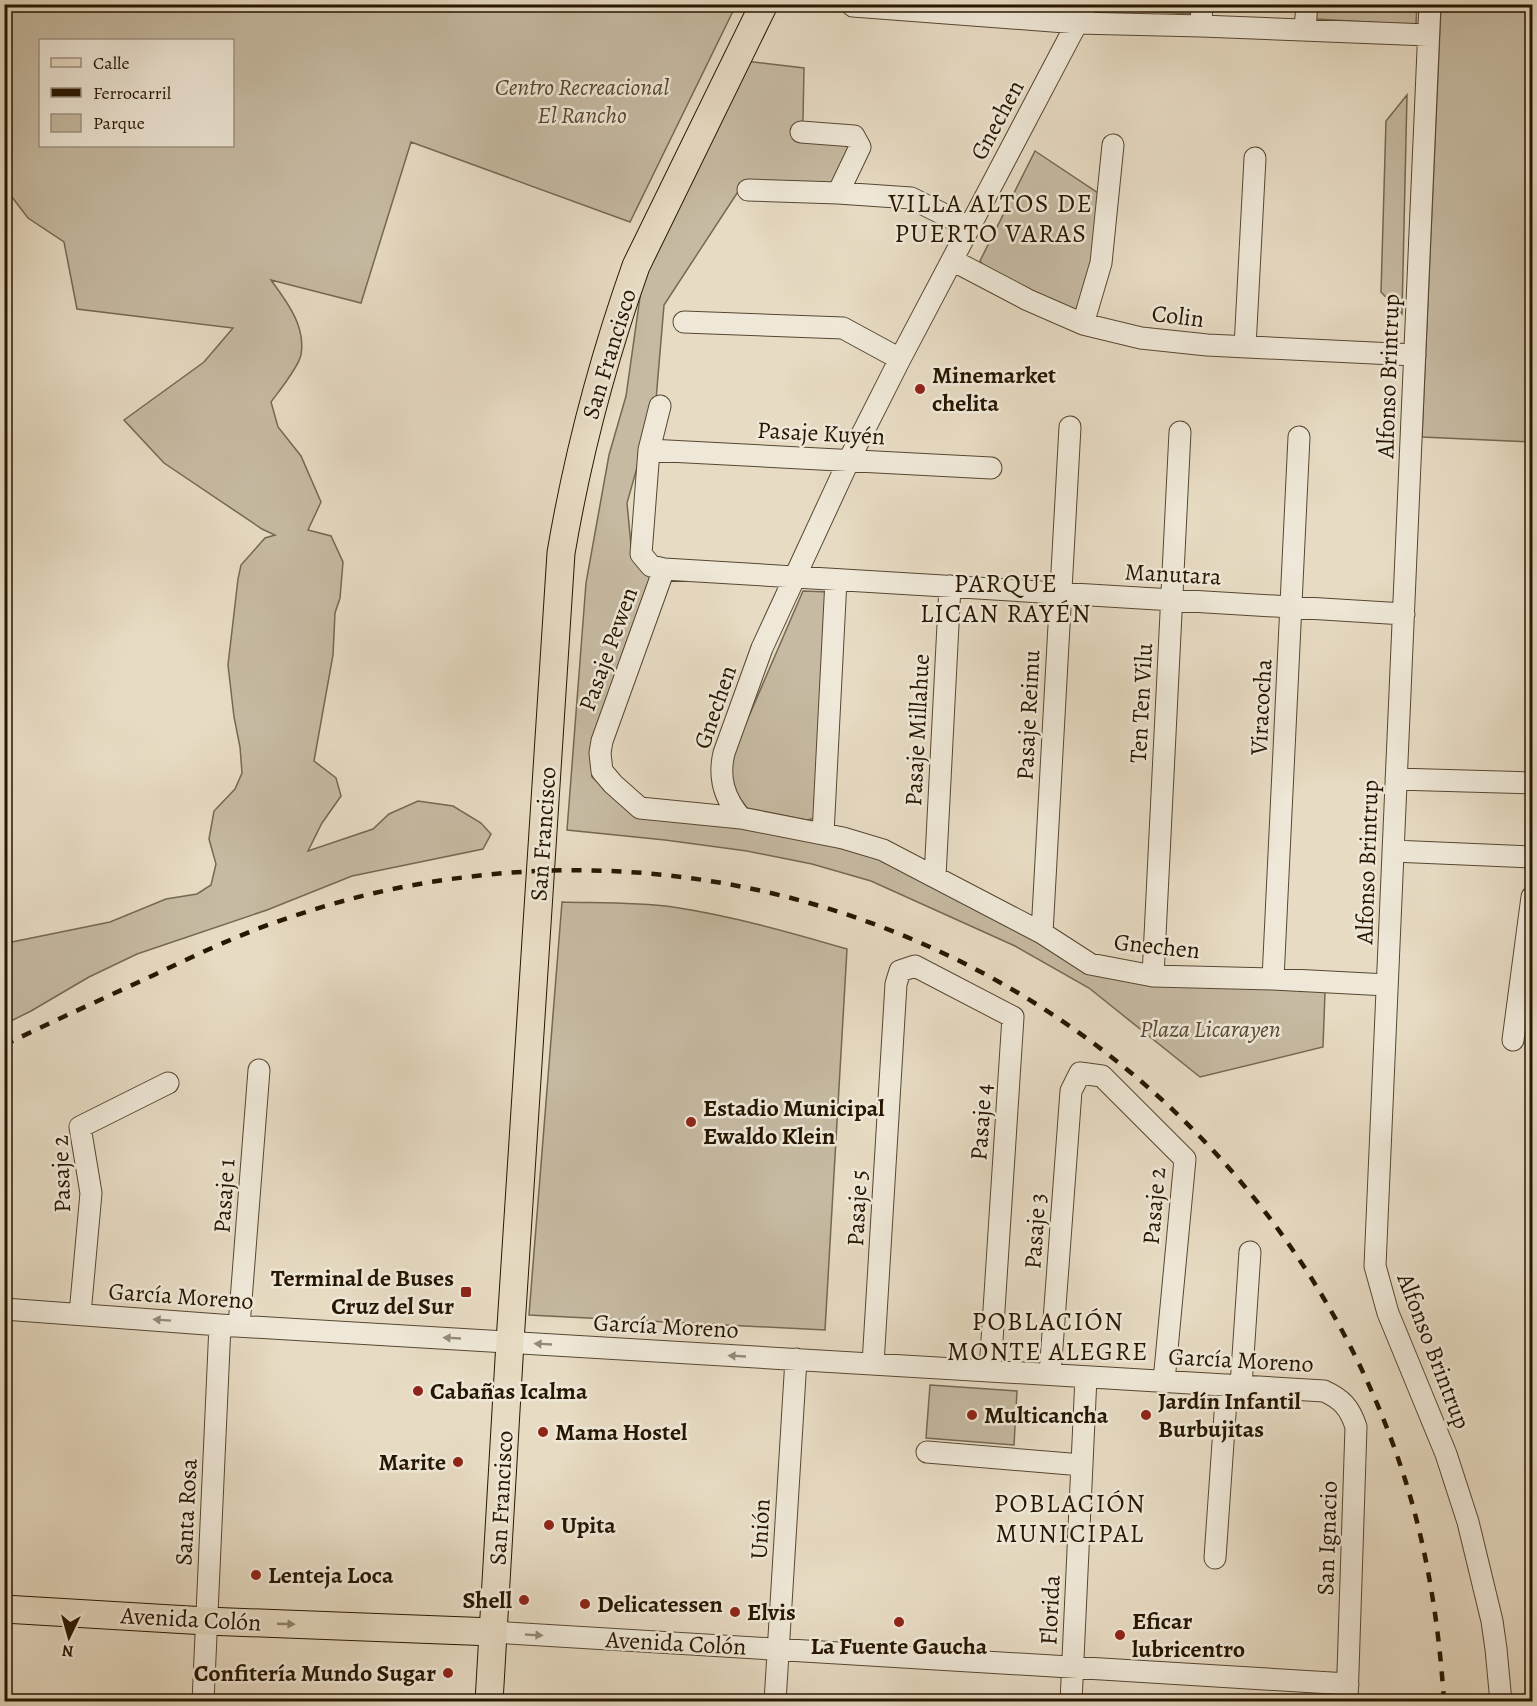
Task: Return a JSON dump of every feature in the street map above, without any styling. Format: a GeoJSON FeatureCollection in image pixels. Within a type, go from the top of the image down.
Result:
{"type":"FeatureCollection","features":[{"type":"Feature","properties":{"kind":"main road","name":"San Francisco"},"geometry":{"type":"LineString","coordinates":[[489,1701],[561,553],[592,403],[636,266],[764,4]]}},
{"type":"Feature","properties":{"kind":"main road","name":"Avenida Colón"},"geometry":{"type":"LineString","coordinates":[[4,1609],[206,1621],[493,1632]]}},
{"type":"Feature","properties":{"kind":"street"},"geometry":{"type":"LineString","coordinates":[[851,4],[853,6],[1082,14],[1202,15],[1305,29],[1428,35]]}},
{"type":"Feature","properties":{"kind":"street"},"geometry":{"type":"LineString","coordinates":[[1305,29],[1307,4]]}},
{"type":"Feature","properties":{"kind":"street","name":"Alfonso Brintrup"},"geometry":{"type":"LineString","coordinates":[[1430,4],[1375,1266],[1388,1312],[1446,1454],[1468,1522],[1492,1621],[1501,1701]]}},
{"type":"Feature","properties":{"kind":"street","name":"Gnechen"},"geometry":{"type":"LineString","coordinates":[[1082,14],[849,460],[762,648],[724,753],[721,764],[722,786],[726,798],[741,818],[853,840],[883,850],[1042,933],[1090,964],[1153,976],[1387,985]]}},
{"type":"Feature","properties":{"kind":"street"},"geometry":{"type":"LineString","coordinates":[[801,132],[854,136],[860,147],[838,193]]}},
{"type":"Feature","properties":{"kind":"street"},"geometry":{"type":"LineString","coordinates":[[1083,324],[1101,263],[1113,146]]}},
{"type":"Feature","properties":{"kind":"street"},"geometry":{"type":"LineString","coordinates":[[1245,347],[1255,158]]}},
{"type":"Feature","properties":{"kind":"street"},"geometry":{"type":"LineString","coordinates":[[748,190],[911,198],[969,227]]}},
{"type":"Feature","properties":{"kind":"street","name":"Colin"},"geometry":{"type":"LineString","coordinates":[[952,260],[1028,300],[1083,324],[1112,332],[1171,342],[1415,355]]}},
{"type":"Feature","properties":{"kind":"street"},"geometry":{"type":"LineString","coordinates":[[684,322],[843,328],[900,359]]}},
{"type":"Feature","properties":{"kind":"street","name":"Pasaje Pewen"},"geometry":{"type":"LineString","coordinates":[[660,406],[649,450],[641,554],[651,566],[664,569],[602,741],[600,753],[602,771],[640,808],[741,818]]}},
{"type":"Feature","properties":{"kind":"street","name":"Pasaje Reimu"},"geometry":{"type":"LineString","coordinates":[[1042,933],[1070,427]]}},
{"type":"Feature","properties":{"kind":"street","name":"Ten Ten Vilu"},"geometry":{"type":"LineString","coordinates":[[1153,976],[1179,432]]}},
{"type":"Feature","properties":{"kind":"street","name":"Viracocha"},"geometry":{"type":"LineString","coordinates":[[1273,979],[1299,437]]}},
{"type":"Feature","properties":{"kind":"street","name":"Pasaje Kuyén"},"geometry":{"type":"LineString","coordinates":[[649,450],[991,468]]}},
{"type":"Feature","properties":{"kind":"street","name":"Manutara"},"geometry":{"type":"LineString","coordinates":[[664,569],[1404,614]]}},
{"type":"Feature","properties":{"kind":"street"},"geometry":{"type":"LineString","coordinates":[[823,834],[836,580]]}},
{"type":"Feature","properties":{"kind":"street","name":"Pasaje Millahue"},"geometry":{"type":"LineString","coordinates":[[935,877],[950,586]]}},
{"type":"Feature","properties":{"kind":"street"},"geometry":{"type":"LineString","coordinates":[[1396,779],[1533,783]]}},
{"type":"Feature","properties":{"kind":"street"},"geometry":{"type":"LineString","coordinates":[[1393,851],[1533,857]]}},
{"type":"Feature","properties":{"kind":"street"},"geometry":{"type":"LineString","coordinates":[[1513,1040],[1533,897]]}},
{"type":"Feature","properties":{"kind":"street","name":"Pasaje 4"},"geometry":{"type":"LineString","coordinates":[[896,984],[900,971],[915,966],[1013,1017],[990,1371]]}},
{"type":"Feature","properties":{"kind":"street","name":"Pasaje 5"},"geometry":{"type":"LineString","coordinates":[[873,1364],[896,984]]}},
{"type":"Feature","properties":{"kind":"street","name":"Pasaje 1"},"geometry":{"type":"LineString","coordinates":[[230,1325],[259,1070]]}},
{"type":"Feature","properties":{"kind":"street","name":"Pasaje 2"},"geometry":{"type":"LineString","coordinates":[[1071,1091],[1080,1073],[1102,1077],[1185,1159],[1164,1381]]}},
{"type":"Feature","properties":{"kind":"street","name":"Pasaje 2"},"geometry":{"type":"LineString","coordinates":[[80,1314],[91,1193],[80,1127],[168,1083]]}},
{"type":"Feature","properties":{"kind":"street","name":"Pasaje 3"},"geometry":{"type":"LineString","coordinates":[[1050,1374],[1071,1091]]}},
{"type":"Feature","properties":{"kind":"street"},"geometry":{"type":"LineString","coordinates":[[1215,1558],[1250,1252]]}},
{"type":"Feature","properties":{"kind":"street","name":"García Moreno"},"geometry":{"type":"LineString","coordinates":[[4,1309],[230,1325],[1324,1391]]}},
{"type":"Feature","properties":{"kind":"street","name":"Santa Rosa"},"geometry":{"type":"LineString","coordinates":[[203,1701],[206,1621],[230,1325]]}},
{"type":"Feature","properties":{"kind":"street","name":"Unión"},"geometry":{"type":"LineString","coordinates":[[775,1701],[796,1359]]}},
{"type":"Feature","properties":{"kind":"street","name":"Florida"},"geometry":{"type":"LineString","coordinates":[[1071,1701],[1086,1377]]}},
{"type":"Feature","properties":{"kind":"street","name":"San Ignacio"},"geometry":{"type":"LineString","coordinates":[[1324,1391],[1344,1402],[1352,1414],[1356,1427],[1347,1693]]}},
{"type":"Feature","properties":{"kind":"street"},"geometry":{"type":"LineString","coordinates":[[927,1452],[1082,1465]]}},
{"type":"Feature","properties":{"kind":"street","name":"Avenida Colón"},"geometry":{"type":"LineString","coordinates":[[493,1632],[1073,1668],[1347,1693]]}},
{"type":"Feature","properties":{"kind":"green space","name":"Centro Recreacional El Rancho"},"geometry":{"type":"Polygon","coordinates":[[[5,4],[736,5],[630,222],[411,142],[361,303],[271,280],[294,315],[302,344],[301,355],[296,366],[271,402],[278,427],[301,456],[321,502],[308,530],[331,536],[343,562],[340,598],[335,613],[333,655],[314,761],[336,778],[341,796],[322,823],[308,851],[373,829],[389,814],[418,801],[453,806],[481,823],[491,834],[483,849],[352,876],[267,910],[137,954],[89,977],[5,1024],[4,946],[7,943],[110,922],[166,899],[197,894],[211,885],[216,864],[209,839],[214,811],[235,789],[242,773],[228,665],[238,579],[241,565],[265,538],[275,535],[262,529],[164,463],[124,420],[204,362],[233,328],[77,309],[64,242],[28,218],[5,188],[5,106],[9,98],[5,88],[5,4]]]}},
{"type":"Feature","properties":{"kind":"green space"},"geometry":{"type":"Polygon","coordinates":[[[1113,5],[1195,5],[1194,14],[1115,10],[1113,5]]]}},
{"type":"Feature","properties":{"kind":"green space"},"geometry":{"type":"Polygon","coordinates":[[[1317,5],[1417,5],[1416,25],[1316,19],[1317,5]]]}},
{"type":"Feature","properties":{"kind":"green space"},"geometry":{"type":"Polygon","coordinates":[[[1441,6],[1532,9],[1532,442],[1422,437],[1441,6]]]}},
{"type":"Feature","properties":{"kind":"green space","name":"Plaza Licarayen"},"geometry":{"type":"Polygon","coordinates":[[[745,61],[804,68],[803,119],[801,125],[797,125],[795,141],[815,143],[844,141],[849,150],[837,180],[826,187],[743,184],[664,305],[656,400],[627,503],[632,556],[642,571],[650,577],[654,587],[592,755],[592,777],[628,809],[748,826],[878,857],[1105,971],[1325,992],[1323,1047],[1200,1077],[1089,988],[1015,946],[871,881],[812,864],[747,851],[567,830],[586,583],[609,455],[626,396],[643,276],[745,61]]]}},
{"type":"Feature","properties":{"kind":"green space"},"geometry":{"type":"Polygon","coordinates":[[[1407,95],[1402,314],[1381,292],[1386,121],[1407,95]]]}},
{"type":"Feature","properties":{"kind":"green space","name":"VILLA ALTOS DE PUERTO VARAS"},"geometry":{"type":"Polygon","coordinates":[[[1035,151],[1101,195],[1095,263],[1081,310],[1068,309],[988,271],[980,261],[1035,151]]]}},
{"type":"Feature","properties":{"kind":"green space"},"geometry":{"type":"Polygon","coordinates":[[[803,591],[830,592],[820,817],[807,820],[747,808],[734,788],[731,776],[733,753],[803,591]]]}},
{"type":"Feature","properties":{"kind":"green space","name":"Estadio Municipal Ewaldo Klein"},"geometry":{"type":"Polygon","coordinates":[[[562,902],[631,903],[673,907],[739,920],[847,949],[825,1330],[529,1315],[562,902]]]}},
{"type":"Feature","properties":{"kind":"green space","name":"Multicancha"},"geometry":{"type":"Polygon","coordinates":[[[930,1385],[1017,1391],[1014,1445],[926,1438],[930,1385]]]}},
{"type":"Feature","properties":{"kind":"railway"},"geometry":{"type":"LineString","coordinates":[[4,1045],[237,937],[271,924],[332,904],[376,893],[467,877],[621,871],[769,893],[911,939],[1042,1007],[1159,1097],[1260,1206],[1343,1332],[1403,1473],[1419,1529],[1431,1586],[1444,1702]]}},
{"type":"Feature","properties":{"kind":"place","name":"Minemarket chelita"},"geometry":{"type":"Point","coordinates":[920,389]}},
{"type":"Feature","properties":{"kind":"place","name":"Estadio Municipal Ewaldo Klein"},"geometry":{"type":"Point","coordinates":[691,1122]}},
{"type":"Feature","properties":{"kind":"place","name":"Terminal de Buses Cruz del Sur"},"geometry":{"type":"Point","coordinates":[466,1292]}},
{"type":"Feature","properties":{"kind":"place","name":"Cabañas Icalma"},"geometry":{"type":"Point","coordinates":[418,1391]}},
{"type":"Feature","properties":{"kind":"place","name":"Multicancha"},"geometry":{"type":"Point","coordinates":[972,1415]}},
{"type":"Feature","properties":{"kind":"place","name":"Jardín Infantil Burbujitas"},"geometry":{"type":"Point","coordinates":[1146,1415]}},
{"type":"Feature","properties":{"kind":"place","name":"Mama Hostel"},"geometry":{"type":"Point","coordinates":[543,1432]}},
{"type":"Feature","properties":{"kind":"place","name":"Marite"},"geometry":{"type":"Point","coordinates":[458,1462]}},
{"type":"Feature","properties":{"kind":"place","name":"Upita"},"geometry":{"type":"Point","coordinates":[549,1525]}},
{"type":"Feature","properties":{"kind":"place","name":"Lenteja Loca"},"geometry":{"type":"Point","coordinates":[256,1575]}},
{"type":"Feature","properties":{"kind":"place","name":"Shell"},"geometry":{"type":"Point","coordinates":[524,1600]}},
{"type":"Feature","properties":{"kind":"place","name":"Delicatessen"},"geometry":{"type":"Point","coordinates":[585,1604]}},
{"type":"Feature","properties":{"kind":"place","name":"Elvis"},"geometry":{"type":"Point","coordinates":[735,1612]}},
{"type":"Feature","properties":{"kind":"place","name":"La Fuente Gaucha"},"geometry":{"type":"Point","coordinates":[899,1622]}},
{"type":"Feature","properties":{"kind":"place","name":"Eficar lubricentro"},"geometry":{"type":"Point","coordinates":[1120,1635]}},
{"type":"Feature","properties":{"kind":"place","name":"Confitería Mundo Sugar"},"geometry":{"type":"Point","coordinates":[448,1673]}},
{"type":"Feature","properties":{"kind":"district","name":"VILLA ALTOS DE PUERTO VARAS"},"geometry":{"type":"Point","coordinates":[991,218]}},
{"type":"Feature","properties":{"kind":"district","name":"PARQUE LICAN RAYÉN"},"geometry":{"type":"Point","coordinates":[1006,598]}},
{"type":"Feature","properties":{"kind":"district","name":"POBLACIÓN MONTE ALEGRE"},"geometry":{"type":"Point","coordinates":[1048,1336]}},
{"type":"Feature","properties":{"kind":"district","name":"POBLACIÓN MUNICIPAL"},"geometry":{"type":"Point","coordinates":[1070,1518]}}]}
